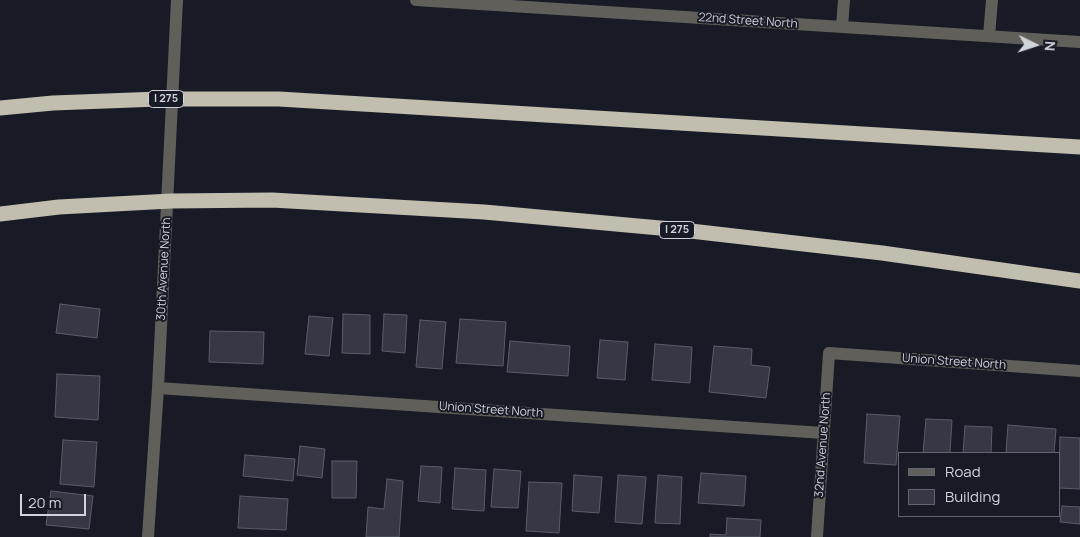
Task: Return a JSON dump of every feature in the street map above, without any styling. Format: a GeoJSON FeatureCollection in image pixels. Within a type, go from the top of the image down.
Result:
{"type":"FeatureCollection","features":[{"type":"Feature","properties":{"kind":"highway","name":"I 275"},"geometry":{"type":"LineString","coordinates":[[0,108],[54,103],[159,99],[278,99],[1080,146]]}},
{"type":"Feature","properties":{"kind":"highway","name":"I 275"},"geometry":{"type":"LineString","coordinates":[[0,214],[59,207],[171,201],[272,200],[484,212],[882,253],[1080,281]]}},
{"type":"Feature","properties":{"kind":"street","name":"30th Avenue North"},"geometry":{"type":"LineString","coordinates":[[148,537],[158,388],[177,0]]}},
{"type":"Feature","properties":{"kind":"street","name":"22nd Street North"},"geometry":{"type":"LineString","coordinates":[[416,0],[1080,42]]}},
{"type":"Feature","properties":{"kind":"street"},"geometry":{"type":"LineString","coordinates":[[842,27],[844,0]]}},
{"type":"Feature","properties":{"kind":"street"},"geometry":{"type":"LineString","coordinates":[[989,36],[992,0]]}},
{"type":"Feature","properties":{"kind":"street","name":"Union Street North"},"geometry":{"type":"LineString","coordinates":[[829,353],[1080,371]]}},
{"type":"Feature","properties":{"kind":"street","name":"32nd Avenue North"},"geometry":{"type":"LineString","coordinates":[[817,537],[829,353]]}},
{"type":"Feature","properties":{"kind":"street","name":"Union Street North"},"geometry":{"type":"LineString","coordinates":[[158,388],[824,433]]}},
{"type":"Feature","properties":{"kind":"building"},"geometry":{"type":"Polygon","coordinates":[[[60,304],[100,309],[97,338],[56,333],[60,304]]]}},
{"type":"Feature","properties":{"kind":"building"},"geometry":{"type":"Polygon","coordinates":[[[343,314],[370,315],[370,354],[342,353],[343,314]]]}},
{"type":"Feature","properties":{"kind":"building"},"geometry":{"type":"Polygon","coordinates":[[[384,314],[407,315],[405,353],[382,351],[384,314]]]}},
{"type":"Feature","properties":{"kind":"building"},"geometry":{"type":"Polygon","coordinates":[[[309,316],[333,318],[329,356],[305,354],[309,316]]]}},
{"type":"Feature","properties":{"kind":"building"},"geometry":{"type":"Polygon","coordinates":[[[460,319],[506,322],[503,366],[456,363],[460,319]]]}},
{"type":"Feature","properties":{"kind":"building"},"geometry":{"type":"Polygon","coordinates":[[[420,320],[446,322],[442,369],[416,367],[420,320]]]}},
{"type":"Feature","properties":{"kind":"building"},"geometry":{"type":"Polygon","coordinates":[[[210,331],[264,332],[263,364],[209,362],[210,331]]]}},
{"type":"Feature","properties":{"kind":"building"},"geometry":{"type":"Polygon","coordinates":[[[600,340],[628,342],[625,380],[597,378],[600,340]]]}},
{"type":"Feature","properties":{"kind":"building"},"geometry":{"type":"Polygon","coordinates":[[[510,341],[570,346],[568,376],[507,372],[510,341]]]}},
{"type":"Feature","properties":{"kind":"building"},"geometry":{"type":"Polygon","coordinates":[[[655,344],[692,347],[690,383],[652,380],[655,344]]]}},
{"type":"Feature","properties":{"kind":"building"},"geometry":{"type":"Polygon","coordinates":[[[714,346],[752,349],[751,365],[770,367],[766,398],[709,392],[714,346]]]}},
{"type":"Feature","properties":{"kind":"building"},"geometry":{"type":"Polygon","coordinates":[[[57,374],[100,376],[98,420],[55,417],[57,374]]]}},
{"type":"Feature","properties":{"kind":"building"},"geometry":{"type":"Polygon","coordinates":[[[867,414],[900,416],[896,465],[864,463],[867,414]]]}},
{"type":"Feature","properties":{"kind":"building"},"geometry":{"type":"Polygon","coordinates":[[[926,419],[952,420],[950,452],[923,452],[926,419]]]}},
{"type":"Feature","properties":{"kind":"building"},"geometry":{"type":"Polygon","coordinates":[[[1008,425],[1056,429],[1054,452],[1006,452],[1008,425]]]}},
{"type":"Feature","properties":{"kind":"building"},"geometry":{"type":"Polygon","coordinates":[[[965,426],[992,427],[991,452],[963,452],[965,426]]]}},
{"type":"Feature","properties":{"kind":"building"},"geometry":{"type":"Polygon","coordinates":[[[1060,437],[1080,438],[1080,489],[1060,488],[1060,437]]]}},
{"type":"Feature","properties":{"kind":"building"},"geometry":{"type":"Polygon","coordinates":[[[63,440],[97,442],[94,487],[60,484],[63,440]]]}},
{"type":"Feature","properties":{"kind":"building"},"geometry":{"type":"Polygon","coordinates":[[[300,446],[325,449],[322,478],[297,475],[300,446]]]}},
{"type":"Feature","properties":{"kind":"building"},"geometry":{"type":"Polygon","coordinates":[[[245,455],[295,459],[293,481],[243,476],[245,455]]]}},
{"type":"Feature","properties":{"kind":"building"},"geometry":{"type":"Polygon","coordinates":[[[332,461],[357,461],[356,498],[332,498],[332,461]]]}},
{"type":"Feature","properties":{"kind":"building"},"geometry":{"type":"Polygon","coordinates":[[[421,466],[442,467],[440,503],[418,501],[421,466]]]}},
{"type":"Feature","properties":{"kind":"building"},"geometry":{"type":"Polygon","coordinates":[[[455,468],[486,470],[484,511],[452,509],[455,468]]]}},
{"type":"Feature","properties":{"kind":"building"},"geometry":{"type":"Polygon","coordinates":[[[494,469],[521,471],[518,508],[491,507],[494,469]]]}},
{"type":"Feature","properties":{"kind":"building"},"geometry":{"type":"Polygon","coordinates":[[[701,473],[746,476],[744,506],[698,503],[701,473]]]}},
{"type":"Feature","properties":{"kind":"building"},"geometry":{"type":"Polygon","coordinates":[[[574,475],[602,477],[599,513],[572,511],[574,475]]]}},
{"type":"Feature","properties":{"kind":"building"},"geometry":{"type":"Polygon","coordinates":[[[618,475],[646,477],[642,524],[615,522],[618,475]]]}},
{"type":"Feature","properties":{"kind":"building"},"geometry":{"type":"Polygon","coordinates":[[[658,475],[682,477],[680,524],[655,523],[658,475]]]}},
{"type":"Feature","properties":{"kind":"building"},"geometry":{"type":"Polygon","coordinates":[[[387,479],[403,481],[399,537],[366,537],[368,507],[384,509],[387,479]]]}},
{"type":"Feature","properties":{"kind":"building"},"geometry":{"type":"Polygon","coordinates":[[[529,482],[562,483],[559,533],[526,531],[529,482]]]}},
{"type":"Feature","properties":{"kind":"building"},"geometry":{"type":"Polygon","coordinates":[[[51,491],[93,496],[89,529],[46,525],[51,491]]]}},
{"type":"Feature","properties":{"kind":"building"},"geometry":{"type":"Polygon","coordinates":[[[240,496],[288,499],[286,530],[238,528],[240,496]]]}},
{"type":"Feature","properties":{"kind":"building"},"geometry":{"type":"Polygon","coordinates":[[[1062,506],[1080,507],[1080,524],[1060,522],[1062,506]]]}},
{"type":"Feature","properties":{"kind":"building"},"geometry":{"type":"Polygon","coordinates":[[[727,518],[761,520],[760,537],[710,537],[710,534],[726,535],[727,518]]]}}]}
